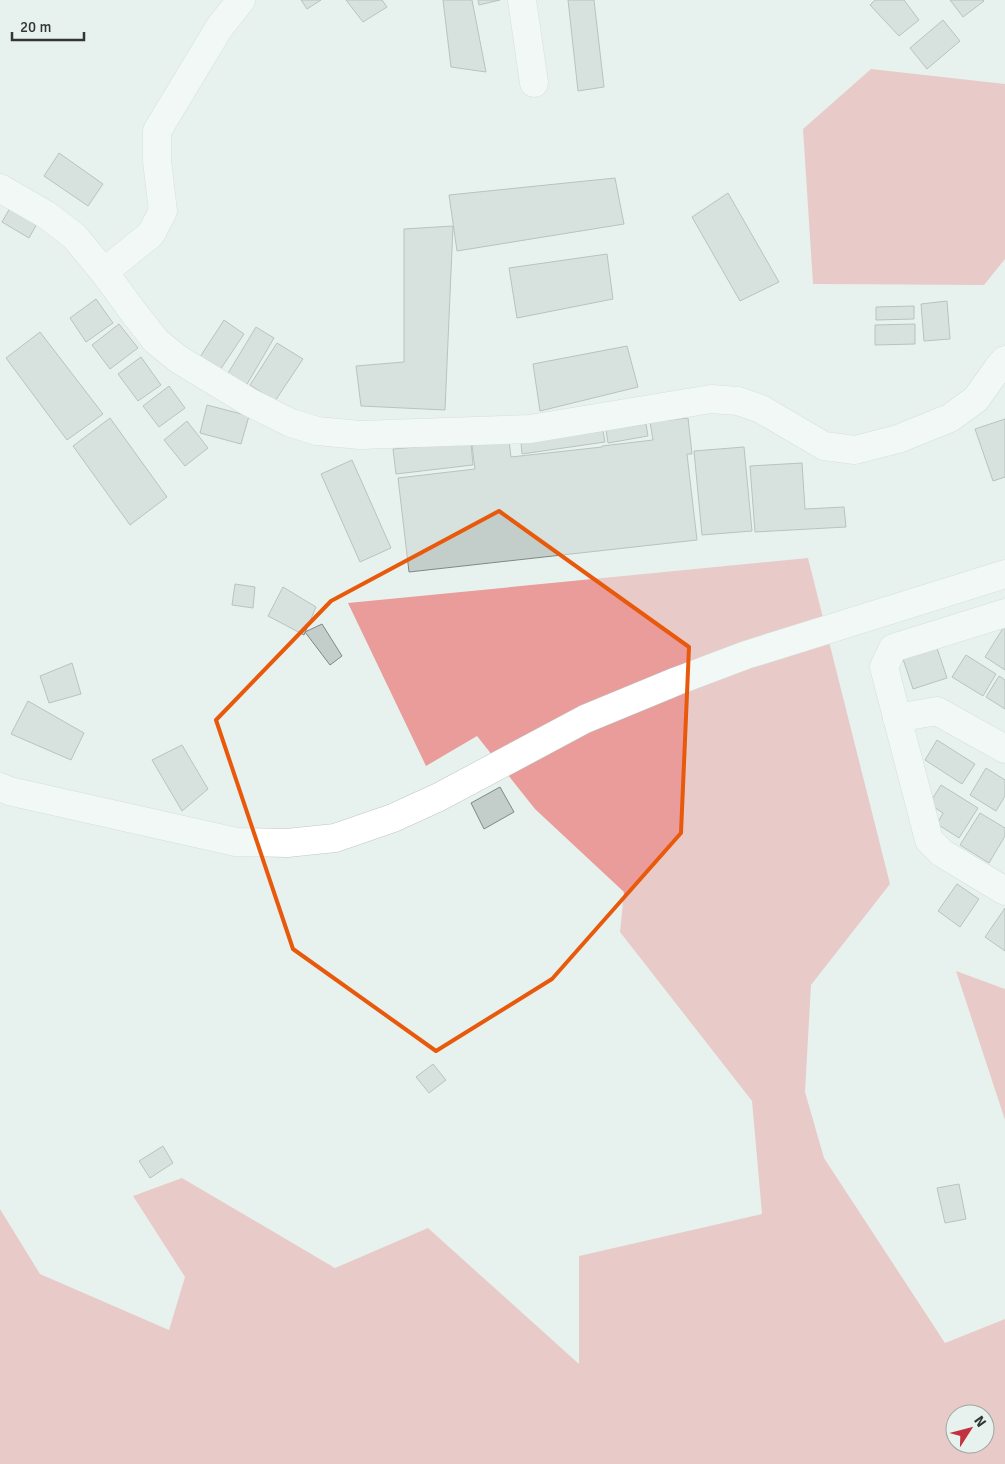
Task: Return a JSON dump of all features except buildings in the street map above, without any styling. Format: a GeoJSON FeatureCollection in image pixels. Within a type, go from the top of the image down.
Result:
{"type":"FeatureCollection","features":[{"type":"Feature","properties":{"kind":"street"},"geometry":{"type":"LineString","coordinates":[[104,272],[152,234],[163,211],[157,161],[157,132],[219,28],[241,0]]}},
{"type":"Feature","properties":{"kind":"street"},"geometry":{"type":"LineString","coordinates":[[522,0],[534,84]]}},
{"type":"Feature","properties":{"kind":"street"},"geometry":{"type":"LineString","coordinates":[[0,188],[45,214],[74,236],[156,340],[178,359],[249,402],[291,423],[317,431],[360,436],[530,429],[711,399],[738,401],[761,409],[824,446],[854,450],[898,439],[950,418],[976,399],[1005,360]]}},
{"type":"Feature","properties":{"kind":"street"},"geometry":{"type":"LineString","coordinates":[[0,787],[9,791],[94,811],[236,842],[286,843],[335,838],[394,818],[439,797],[585,719],[677,681],[746,655],[1005,574]]}},
{"type":"Feature","properties":{"kind":"street"},"geometry":{"type":"LineString","coordinates":[[1005,613],[892,648],[884,667],[929,840],[942,852],[1005,891]]}},
{"type":"Feature","properties":{"kind":"street"},"geometry":{"type":"LineString","coordinates":[[898,718],[937,710],[1005,749]]}},
{"type":"Feature","properties":{"kind":"highlighted area"},"geometry":{"type":"Polygon","coordinates":[[[499,511],[689,647],[681,833],[552,979],[436,1051],[293,949],[216,720],[331,601],[499,511]]]}},
{"type":"Feature","properties":{"kind":"shaded area"},"geometry":{"type":"Polygon","coordinates":[[[871,69],[1005,84],[1005,259],[984,285],[813,284],[803,129],[871,69]]]}},
{"type":"Feature","properties":{"kind":"shaded area"},"geometry":{"type":"Polygon","coordinates":[[[808,558],[890,884],[811,985],[805,1092],[824,1158],[945,1343],[1005,1319],[1005,1464],[0,1464],[0,1209],[40,1274],[169,1330],[185,1277],[133,1196],[182,1178],[335,1268],[428,1228],[579,1364],[579,1256],[762,1214],[752,1101],[620,932],[624,892],[535,809],[477,736],[426,766],[348,603],[808,558]]]}},
{"type":"Feature","properties":{"kind":"shaded area"},"geometry":{"type":"Polygon","coordinates":[[[956,971],[1005,989],[1005,1120],[956,971]]]}}]}
